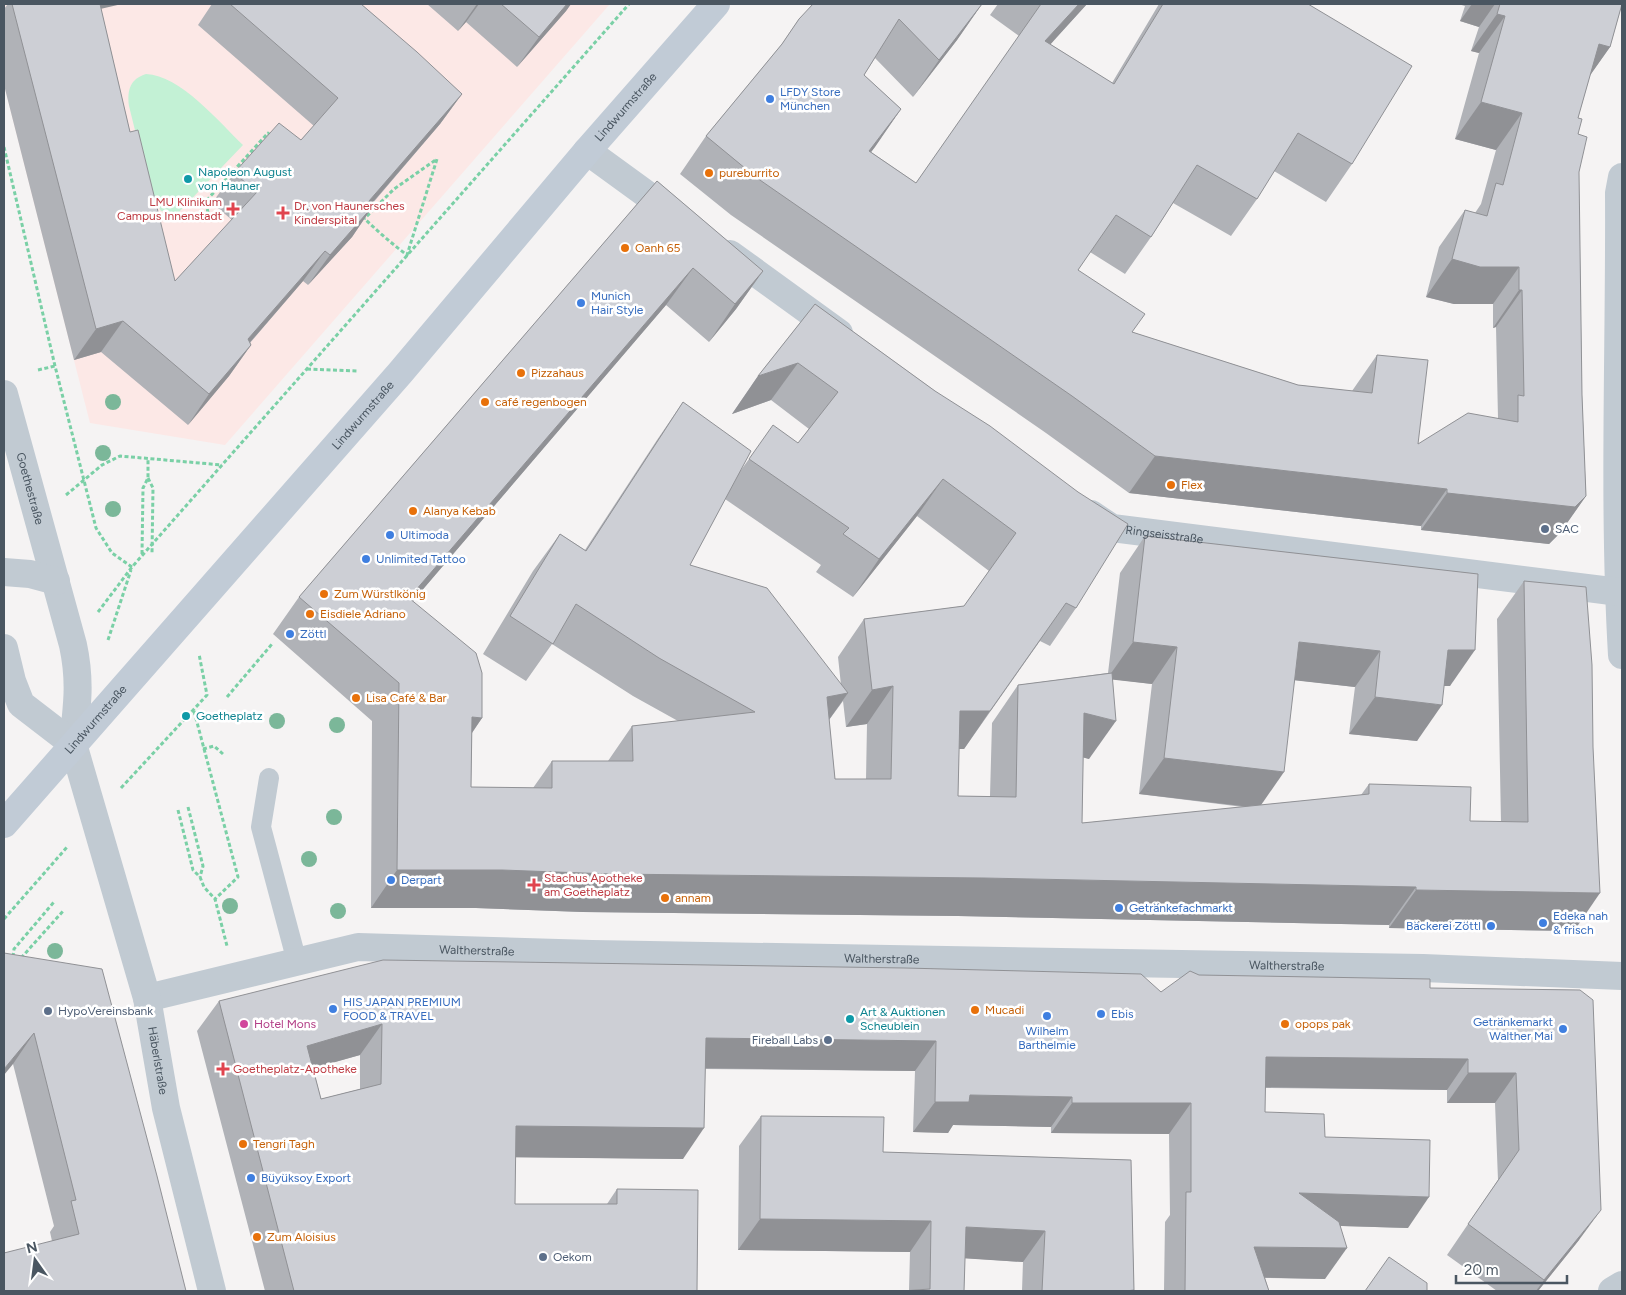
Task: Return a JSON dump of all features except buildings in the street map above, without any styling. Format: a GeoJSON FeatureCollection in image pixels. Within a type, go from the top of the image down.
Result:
{"type":"FeatureCollection","features":[{"type":"Feature","properties":{"kind":"main road","name":"Lindwurmstraße"},"geometry":{"type":"LineString","coordinates":[[4,824],[72,744],[400,373],[587,151],[716,4]]}},
{"type":"Feature","properties":{"kind":"street"},"geometry":{"type":"LineString","coordinates":[[587,151],[861,349]]}},
{"type":"Feature","properties":{"kind":"street"},"geometry":{"type":"LineString","coordinates":[[1622,177],[1619,193],[1620,309],[1617,423],[1619,592],[1622,655]]}},
{"type":"Feature","properties":{"kind":"street","name":"Goethestraße"},"geometry":{"type":"LineString","coordinates":[[4,394],[56,581]]}},
{"type":"Feature","properties":{"kind":"street","name":"Ringseisstraße"},"geometry":{"type":"LineString","coordinates":[[1071,499],[1112,528],[1619,592]]}},
{"type":"Feature","properties":{"kind":"street"},"geometry":{"type":"LineString","coordinates":[[4,572],[30,574],[56,581],[78,667],[79,688],[72,744]]}},
{"type":"Feature","properties":{"kind":"street"},"geometry":{"type":"LineString","coordinates":[[4,648],[12,681],[21,704],[72,744]]}},
{"type":"Feature","properties":{"kind":"street","name":"Häberlstraße"},"geometry":{"type":"LineString","coordinates":[[72,744],[147,998],[166,1108],[212,1291]]}},
{"type":"Feature","properties":{"kind":"street","name":"Waltherstraße"},"geometry":{"type":"LineString","coordinates":[[147,998],[358,947],[592,954],[1423,968],[1622,976]]}},
{"type":"Feature","properties":{"kind":"street"},"geometry":{"type":"LineString","coordinates":[[1612,1291],[1622,1285]]}},
{"type":"Feature","properties":{"kind":"lane"},"geometry":{"type":"LineString","coordinates":[[269,778],[261,827],[297,962]]}},
{"type":"Feature","properties":{"kind":"path"},"geometry":{"type":"LineString","coordinates":[[73,645],[132,567],[629,4]]}},
{"type":"Feature","properties":{"kind":"path"},"geometry":{"type":"LineString","coordinates":[[208,213],[206,201],[268,134],[274,139]]}},
{"type":"Feature","properties":{"kind":"path"},"geometry":{"type":"LineString","coordinates":[[4,147],[55,366],[96,528],[112,553],[132,567]]}},
{"type":"Feature","properties":{"kind":"path"},"geometry":{"type":"LineString","coordinates":[[437,159],[408,255],[363,218],[394,189],[437,159]]}},
{"type":"Feature","properties":{"kind":"path"},"geometry":{"type":"LineString","coordinates":[[38,370],[55,366]]}},
{"type":"Feature","properties":{"kind":"path"},"geometry":{"type":"LineString","coordinates":[[306,369],[400,373]]}},
{"type":"Feature","properties":{"kind":"path"},"geometry":{"type":"LineString","coordinates":[[83,480],[102,465],[120,456],[222,465]]}},
{"type":"Feature","properties":{"kind":"path"},"geometry":{"type":"LineString","coordinates":[[148,458],[148,478],[153,488],[152,553]]}},
{"type":"Feature","properties":{"kind":"path"},"geometry":{"type":"LineString","coordinates":[[142,554],[143,488],[148,478]]}},
{"type":"Feature","properties":{"kind":"path"},"geometry":{"type":"LineString","coordinates":[[227,698],[272,644]]}},
{"type":"Feature","properties":{"kind":"path"},"geometry":{"type":"LineString","coordinates":[[194,711],[238,877],[215,899]]}},
{"type":"Feature","properties":{"kind":"path"},"geometry":{"type":"LineString","coordinates":[[203,749],[214,746],[223,754]]}},
{"type":"Feature","properties":{"kind":"path"},"geometry":{"type":"LineString","coordinates":[[188,807],[203,866],[200,877]]}},
{"type":"Feature","properties":{"kind":"path"},"geometry":{"type":"LineString","coordinates":[[178,810],[193,870],[200,877],[204,887],[215,899],[235,977]]}},
{"type":"Feature","properties":{"kind":"path"},"geometry":{"type":"LineString","coordinates":[[13,960],[14,949],[54,902]]}},
{"type":"Feature","properties":{"kind":"path"},"geometry":{"type":"LineString","coordinates":[[20,960],[64,910]]}},
{"type":"Feature","properties":{"kind":"shaded area","name":"LMU Klinikum Campus Innenstadt"},"geometry":{"type":"Polygon","coordinates":[[[4,4],[610,4],[225,445],[90,423],[4,85],[4,4]]]}},
{"type":"Feature","properties":{"kind":"green space"},"geometry":{"type":"Polygon","coordinates":[[[146,74],[159,76],[185,91],[211,113],[243,145],[178,213],[161,211],[150,191],[129,106],[129,90],[133,82],[146,74]]]}},
{"type":"Feature","properties":{"kind":"place","name":"LFDY Store München"},"geometry":{"type":"Point","coordinates":[770,99]}},
{"type":"Feature","properties":{"kind":"place","name":"pureburrito"},"geometry":{"type":"Point","coordinates":[709,173]}},
{"type":"Feature","properties":{"kind":"place","name":"Napoleon August von Hauner"},"geometry":{"type":"Point","coordinates":[188,179]}},
{"type":"Feature","properties":{"kind":"place","name":"LMU Klinikum Campus Innenstadt"},"geometry":{"type":"Point","coordinates":[233,209]}},
{"type":"Feature","properties":{"kind":"place","name":"Dr. von Haunersches Kinderspital"},"geometry":{"type":"Point","coordinates":[283,213]}},
{"type":"Feature","properties":{"kind":"place","name":"Oanh 65"},"geometry":{"type":"Point","coordinates":[625,248]}},
{"type":"Feature","properties":{"kind":"place","name":"Munich Hair Style"},"geometry":{"type":"Point","coordinates":[581,303]}},
{"type":"Feature","properties":{"kind":"place","name":"Pizzahaus"},"geometry":{"type":"Point","coordinates":[521,373]}},
{"type":"Feature","properties":{"kind":"place","name":"café regenbogen"},"geometry":{"type":"Point","coordinates":[485,402]}},
{"type":"Feature","properties":{"kind":"place","name":"Flex"},"geometry":{"type":"Point","coordinates":[1171,485]}},
{"type":"Feature","properties":{"kind":"place","name":"Alanya Kebab"},"geometry":{"type":"Point","coordinates":[413,511]}},
{"type":"Feature","properties":{"kind":"place","name":"SAC"},"geometry":{"type":"Point","coordinates":[1545,529]}},
{"type":"Feature","properties":{"kind":"place","name":"Ultimoda"},"geometry":{"type":"Point","coordinates":[390,535]}},
{"type":"Feature","properties":{"kind":"place","name":"Unlimited Tattoo"},"geometry":{"type":"Point","coordinates":[366,559]}},
{"type":"Feature","properties":{"kind":"place","name":"Zum Würstlkönig"},"geometry":{"type":"Point","coordinates":[324,594]}},
{"type":"Feature","properties":{"kind":"place","name":"Eisdiele Adriano"},"geometry":{"type":"Point","coordinates":[310,614]}},
{"type":"Feature","properties":{"kind":"place","name":"Zöttl"},"geometry":{"type":"Point","coordinates":[290,634]}},
{"type":"Feature","properties":{"kind":"place","name":"Lisa Café & Bar"},"geometry":{"type":"Point","coordinates":[356,698]}},
{"type":"Feature","properties":{"kind":"place","name":"Goetheplatz"},"geometry":{"type":"Point","coordinates":[186,716]}},
{"type":"Feature","properties":{"kind":"place","name":"Derpart"},"geometry":{"type":"Point","coordinates":[391,880]}},
{"type":"Feature","properties":{"kind":"place","name":"Stachus Apotheke am Goetheplatz"},"geometry":{"type":"Point","coordinates":[534,885]}},
{"type":"Feature","properties":{"kind":"place","name":"annam"},"geometry":{"type":"Point","coordinates":[665,898]}},
{"type":"Feature","properties":{"kind":"place","name":"Getränkefachmarkt"},"geometry":{"type":"Point","coordinates":[1119,908]}},
{"type":"Feature","properties":{"kind":"place","name":"Edeka nah & frisch"},"geometry":{"type":"Point","coordinates":[1543,923]}},
{"type":"Feature","properties":{"kind":"place","name":"Bäckerei Zöttl"},"geometry":{"type":"Point","coordinates":[1491,926]}},
{"type":"Feature","properties":{"kind":"place","name":"HIS JAPAN PREMIUM FOOD & TRAVEL"},"geometry":{"type":"Point","coordinates":[333,1009]}},
{"type":"Feature","properties":{"kind":"place","name":"Mucadi"},"geometry":{"type":"Point","coordinates":[975,1010]}},
{"type":"Feature","properties":{"kind":"place","name":"HypoVereinsbank"},"geometry":{"type":"Point","coordinates":[48,1011]}},
{"type":"Feature","properties":{"kind":"place","name":"Ebis"},"geometry":{"type":"Point","coordinates":[1101,1014]}},
{"type":"Feature","properties":{"kind":"place","name":"Wilhelm Barthelmie"},"geometry":{"type":"Point","coordinates":[1047,1016]}},
{"type":"Feature","properties":{"kind":"place","name":"Art & Auktionen Scheublein"},"geometry":{"type":"Point","coordinates":[850,1019]}},
{"type":"Feature","properties":{"kind":"place","name":"Hotel Mons"},"geometry":{"type":"Point","coordinates":[244,1024]}},
{"type":"Feature","properties":{"kind":"place","name":"opops pak"},"geometry":{"type":"Point","coordinates":[1285,1024]}},
{"type":"Feature","properties":{"kind":"place","name":"Getränkemarkt Walther Mai"},"geometry":{"type":"Point","coordinates":[1563,1029]}},
{"type":"Feature","properties":{"kind":"place","name":"Fireball Labs"},"geometry":{"type":"Point","coordinates":[828,1040]}},
{"type":"Feature","properties":{"kind":"place","name":"Goetheplatz-Apotheke"},"geometry":{"type":"Point","coordinates":[223,1069]}},
{"type":"Feature","properties":{"kind":"place","name":"Tengri Tagh"},"geometry":{"type":"Point","coordinates":[243,1144]}},
{"type":"Feature","properties":{"kind":"place","name":"Büyüksoy Export"},"geometry":{"type":"Point","coordinates":[251,1178]}},
{"type":"Feature","properties":{"kind":"place","name":"Zum Aloisius"},"geometry":{"type":"Point","coordinates":[257,1237]}},
{"type":"Feature","properties":{"kind":"place","name":"Oekom"},"geometry":{"type":"Point","coordinates":[543,1257]}}]}
